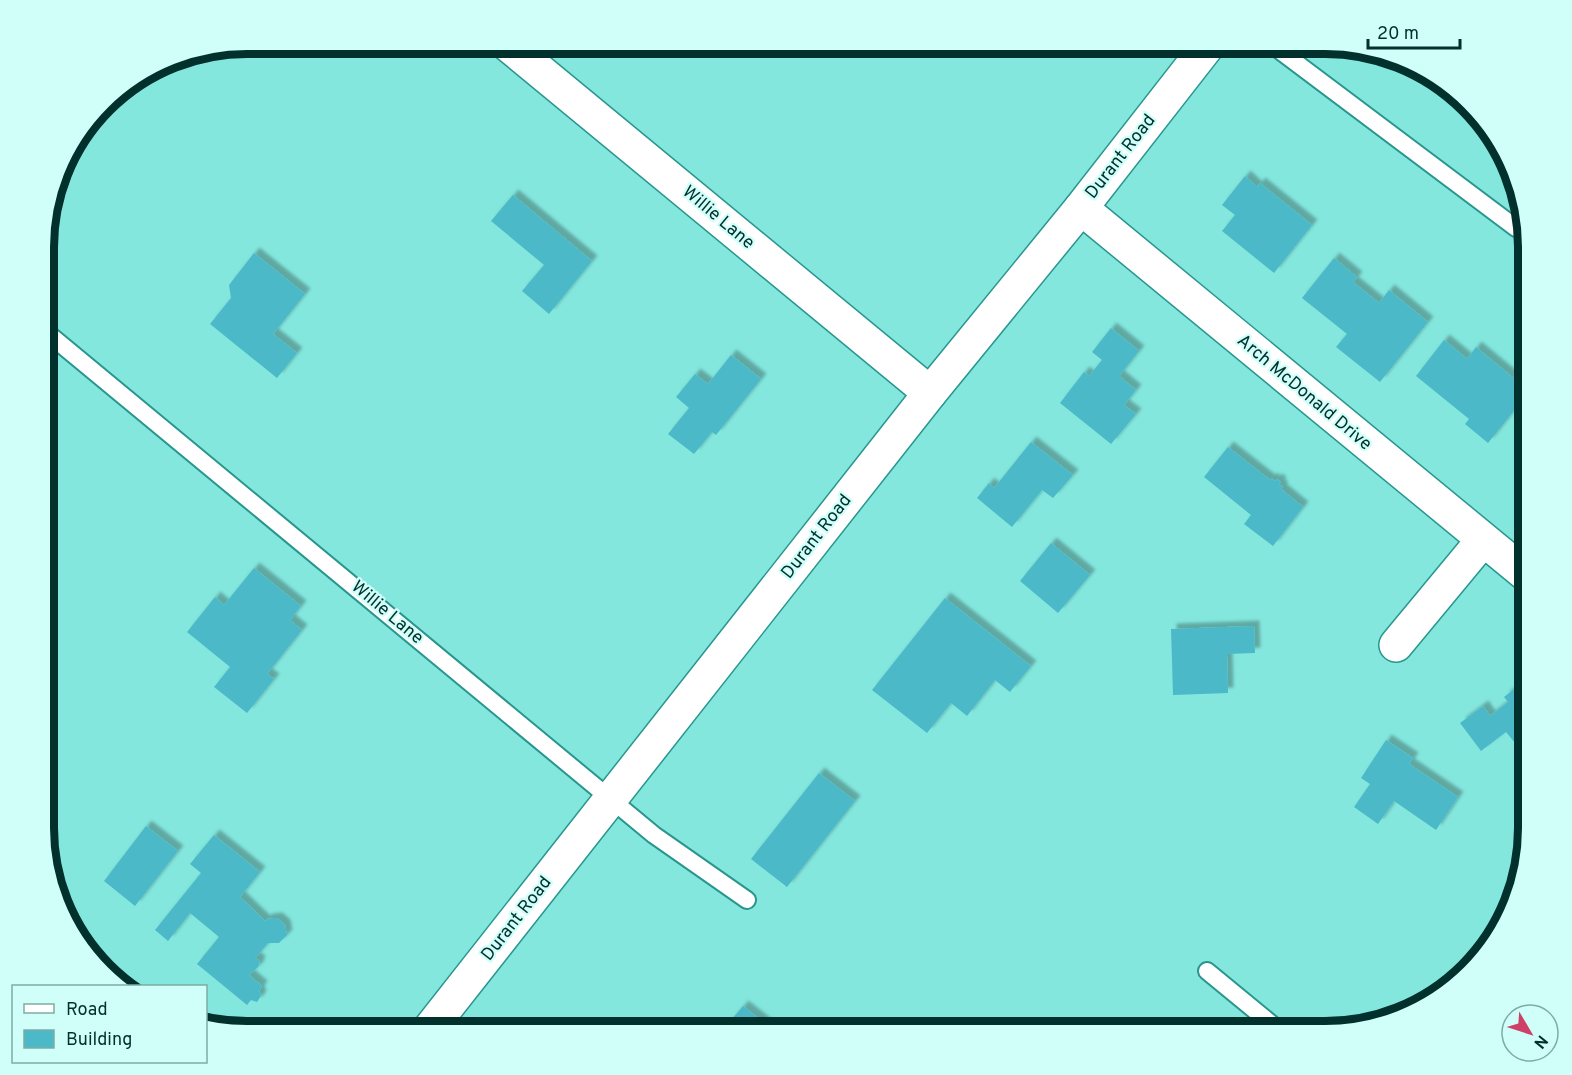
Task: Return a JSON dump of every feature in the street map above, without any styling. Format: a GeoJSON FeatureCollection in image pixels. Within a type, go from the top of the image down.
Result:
{"type":"FeatureCollection","features":[{"type":"Feature","properties":{"kind":"street","name":"Willie Lane"},"geometry":{"type":"LineString","coordinates":[[519,54],[930,393]]}},
{"type":"Feature","properties":{"kind":"street","name":"Durant Road"},"geometry":{"type":"LineString","coordinates":[[436,1021],[930,393],[1081,208],[1201,54]]}},
{"type":"Feature","properties":{"kind":"street","name":"Arch McDonald Drive"},"geometry":{"type":"LineString","coordinates":[[1081,208],[1518,568]]}},
{"type":"Feature","properties":{"kind":"street"},"geometry":{"type":"LineString","coordinates":[[1396,645],[1483,540]]}},
{"type":"Feature","properties":{"kind":"lane"},"geometry":{"type":"LineString","coordinates":[[1285,54],[1516,228]]}},
{"type":"Feature","properties":{"kind":"lane","name":"Willie Lane"},"geometry":{"type":"LineString","coordinates":[[54,338],[654,835],[747,900]]}},
{"type":"Feature","properties":{"kind":"lane"},"geometry":{"type":"LineString","coordinates":[[1207,971],[1267,1021]]}},
{"type":"Feature","properties":{"kind":"building"},"geometry":{"type":"Polygon","coordinates":[[[1245,176],[1257,187],[1260,183],[1312,225],[1274,273],[1222,231],[1235,215],[1222,205],[1245,176]]]}},
{"type":"Feature","properties":{"kind":"building"},"geometry":{"type":"Polygon","coordinates":[[[513,195],[592,261],[549,314],[522,291],[544,265],[491,221],[513,195]]]}},
{"type":"Feature","properties":{"kind":"building"},"geometry":{"type":"Polygon","coordinates":[[[254,253],[305,294],[273,334],[297,353],[277,378],[210,324],[231,298],[229,285],[254,253]]]}},
{"type":"Feature","properties":{"kind":"building"},"geometry":{"type":"Polygon","coordinates":[[[1334,258],[1357,277],[1353,282],[1379,303],[1389,290],[1428,322],[1380,382],[1336,347],[1347,334],[1302,298],[1334,258]]]}},
{"type":"Feature","properties":{"kind":"building"},"geometry":{"type":"Polygon","coordinates":[[[1111,328],[1139,351],[1119,376],[1136,390],[1124,405],[1136,414],[1111,444],[1060,403],[1084,372],[1089,376],[1102,360],[1092,352],[1111,328]]]}},
{"type":"Feature","properties":{"kind":"building"},"geometry":{"type":"Polygon","coordinates":[[[1444,340],[1467,359],[1476,347],[1518,382],[1518,406],[1488,443],[1465,424],[1469,419],[1416,376],[1444,340]]]}},
{"type":"Feature","properties":{"kind":"building"},"geometry":{"type":"Polygon","coordinates":[[[731,355],[761,379],[716,435],[712,432],[694,454],[668,434],[689,408],[676,397],[695,374],[708,384],[731,355]]]}},
{"type":"Feature","properties":{"kind":"building"},"geometry":{"type":"Polygon","coordinates":[[[1031,442],[1073,475],[1053,498],[1042,490],[1012,527],[977,498],[989,483],[994,488],[1031,442]]]}},
{"type":"Feature","properties":{"kind":"building"},"geometry":{"type":"Polygon","coordinates":[[[1228,447],[1270,480],[1272,478],[1281,482],[1279,484],[1283,487],[1281,489],[1303,507],[1273,546],[1244,524],[1251,515],[1204,477],[1228,447]]]}},
{"type":"Feature","properties":{"kind":"building"},"geometry":{"type":"Polygon","coordinates":[[[1051,543],[1090,575],[1058,613],[1020,581],[1051,543]]]}},
{"type":"Feature","properties":{"kind":"building"},"geometry":{"type":"Polygon","coordinates":[[[254,568],[301,606],[290,620],[302,630],[267,674],[274,679],[247,713],[214,687],[230,667],[187,632],[215,597],[224,605],[254,568]]]}},
{"type":"Feature","properties":{"kind":"building"},"geometry":{"type":"Polygon","coordinates":[[[945,598],[1031,666],[1010,692],[995,680],[967,716],[951,703],[927,733],[872,690],[945,598]]]}},
{"type":"Feature","properties":{"kind":"building"},"geometry":{"type":"Polygon","coordinates":[[[1254,626],[1255,653],[1227,654],[1228,693],[1173,695],[1171,629],[1254,626]]]}},
{"type":"Feature","properties":{"kind":"building"},"geometry":{"type":"Polygon","coordinates":[[[1518,686],[1518,747],[1506,732],[1481,751],[1460,723],[1483,706],[1490,716],[1508,702],[1504,697],[1518,686]]]}},
{"type":"Feature","properties":{"kind":"building"},"geometry":{"type":"Polygon","coordinates":[[[1386,740],[1413,758],[1409,764],[1458,797],[1436,830],[1394,801],[1378,824],[1354,807],[1370,784],[1361,778],[1386,740]]]}},
{"type":"Feature","properties":{"kind":"building"},"geometry":{"type":"Polygon","coordinates":[[[819,773],[855,801],[787,887],[751,859],[819,773]]]}},
{"type":"Feature","properties":{"kind":"building"},"geometry":{"type":"Polygon","coordinates":[[[146,826],[178,851],[135,906],[104,881],[146,826]]]}},
{"type":"Feature","properties":{"kind":"building"},"geometry":{"type":"Polygon","coordinates":[[[214,835],[260,872],[240,897],[265,921],[277,918],[285,925],[287,935],[279,943],[268,943],[255,958],[260,961],[258,967],[249,975],[262,986],[259,991],[261,996],[257,1002],[251,1000],[247,1005],[197,964],[219,937],[190,913],[168,941],[155,930],[201,873],[190,864],[214,835]]]}},
{"type":"Feature","properties":{"kind":"building"},"geometry":{"type":"Polygon","coordinates":[[[743,1006],[762,1021],[730,1021],[743,1006]]]}}]}
